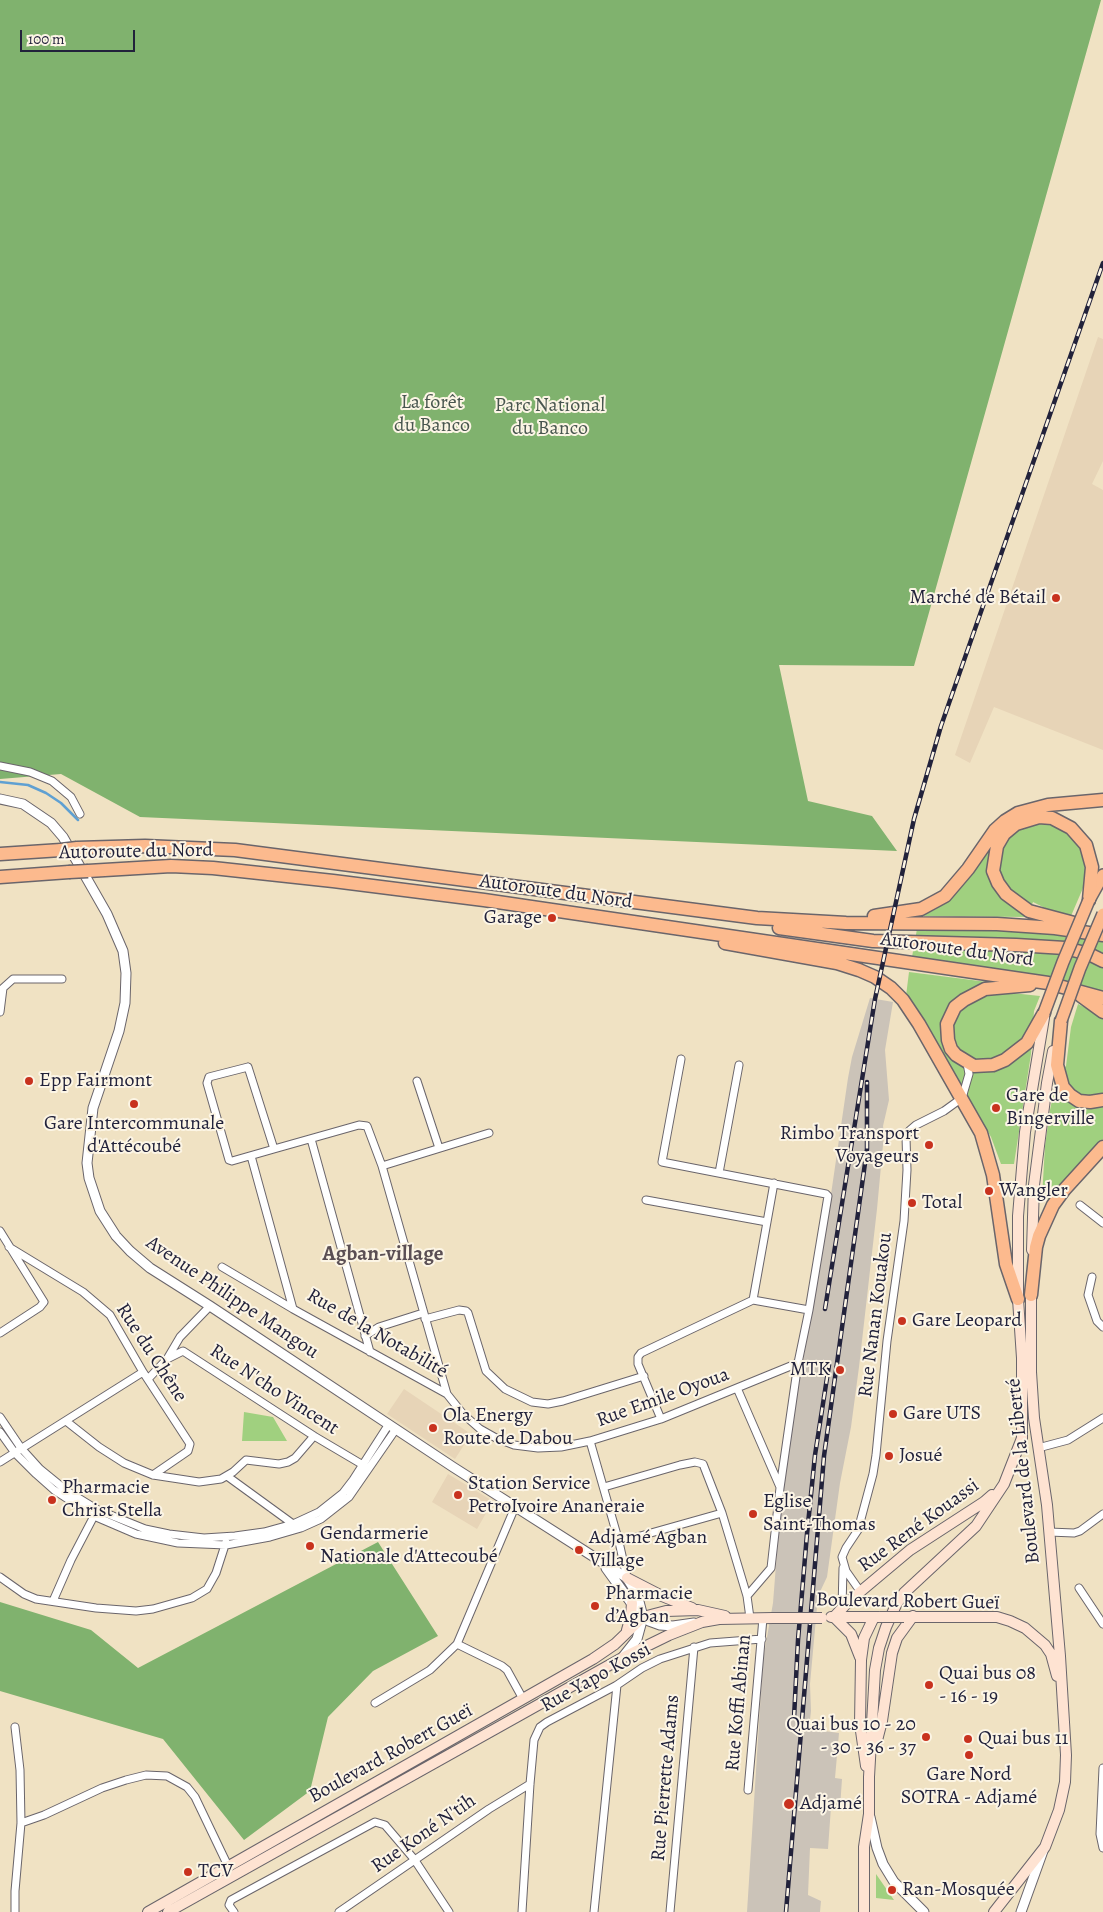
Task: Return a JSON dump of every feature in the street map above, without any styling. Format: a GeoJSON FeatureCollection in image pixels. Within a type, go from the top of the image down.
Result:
{"type":"FeatureCollection","features":[{"type":"Feature","properties":{"kind":"highway"},"geometry":{"type":"LineString","coordinates":[[846,923],[861,916],[908,912],[932,904],[945,896],[956,885],[995,830],[1018,813],[1048,806],[1103,800]]}},
{"type":"Feature","properties":{"kind":"highway"},"geometry":{"type":"LineString","coordinates":[[1089,900],[1093,876],[1092,867],[1086,845],[1071,828],[1052,818],[1039,817],[1016,824],[1004,834],[997,846],[993,870],[998,883],[1006,894],[1029,911],[1060,920],[1103,928]]}},
{"type":"Feature","properties":{"kind":"highway","name":"Autoroute du Nord"},"geometry":{"type":"LineString","coordinates":[[0,854],[77,848],[186,847],[235,850],[473,880],[653,906],[757,918],[846,923],[997,924],[1055,928],[1103,935]]}},
{"type":"Feature","properties":{"kind":"highway","name":"Autoroute du Nord"},"geometry":{"type":"LineString","coordinates":[[0,877],[171,866],[266,872],[484,900],[1048,983],[1103,998]]}},
{"type":"Feature","properties":{"kind":"highway"},"geometry":{"type":"LineString","coordinates":[[653,906],[757,925],[874,941],[1065,948],[1089,954],[1103,961]]}},
{"type":"Feature","properties":{"kind":"highway"},"geometry":{"type":"LineString","coordinates":[[692,931],[733,945],[837,963],[874,977],[891,988],[903,1000],[920,1024],[976,1122],[987,1149],[993,1175],[1006,1264],[1018,1299]]}},
{"type":"Feature","properties":{"kind":"highway"},"geometry":{"type":"LineString","coordinates":[[1044,1013],[1027,1043],[1005,1060],[993,1065],[982,1066],[967,1063],[951,1049],[948,1040],[947,1024],[955,1007],[964,1000],[985,989],[1048,983]]}},
{"type":"Feature","properties":{"kind":"highway"},"geometry":{"type":"LineString","coordinates":[[1071,989],[1103,1012]]}},
{"type":"Feature","properties":{"kind":"highway"},"geometry":{"type":"LineString","coordinates":[[1061,1020],[1057,1065],[1063,1087],[1070,1095],[1080,1101],[1103,1100]]}},
{"type":"Feature","properties":{"kind":"highway"},"geometry":{"type":"LineString","coordinates":[[1031,1295],[1038,1242],[1053,1205],[1103,1146]]}},
{"type":"Feature","properties":{"kind":"main road"},"geometry":{"type":"LineString","coordinates":[[864,1912],[864,1847],[869,1814],[869,1777],[875,1670],[879,1648],[886,1627],[904,1592],[976,1526],[1004,1484],[1022,1438],[1018,1216],[1020,1178],[1033,1077],[1044,1013],[1089,900],[1103,875]]}},
{"type":"Feature","properties":{"kind":"main road"},"geometry":{"type":"LineString","coordinates":[[1061,1020],[1103,914]]}},
{"type":"Feature","properties":{"kind":"main road","name":"Boulevard de la Liberté"},"geometry":{"type":"LineString","coordinates":[[1045,1847],[1059,1810],[1065,1782],[1066,1755],[1064,1699],[1049,1532],[1034,1418],[1031,1372],[1031,1295],[1034,1185],[1047,1083],[1061,1020]]}},
{"type":"Feature","properties":{"kind":"main road","name":"Rue René Kouassi"},"geometry":{"type":"LineString","coordinates":[[834,1617],[860,1591],[910,1550],[984,1502],[1004,1484]]}},
{"type":"Feature","properties":{"kind":"main road"},"geometry":{"type":"LineString","coordinates":[[627,1578],[662,1596],[698,1610]]}},
{"type":"Feature","properties":{"kind":"main road"},"geometry":{"type":"LineString","coordinates":[[622,1637],[628,1627],[632,1603]]}},
{"type":"Feature","properties":{"kind":"main road","name":"Boulevard Robert Gueï"},"geometry":{"type":"LineString","coordinates":[[148,1912],[597,1657],[643,1617],[666,1611],[698,1610],[736,1618]]}},
{"type":"Feature","properties":{"kind":"main road"},"geometry":{"type":"LineString","coordinates":[[834,1617],[851,1634],[861,1660]]}},
{"type":"Feature","properties":{"kind":"main road"},"geometry":{"type":"LineString","coordinates":[[869,1777],[863,1752],[860,1724],[861,1660],[864,1638],[877,1617]]}},
{"type":"Feature","properties":{"kind":"main road"},"geometry":{"type":"LineString","coordinates":[[870,1765],[882,1721],[892,1653],[897,1638],[916,1617]]}},
{"type":"Feature","properties":{"kind":"main road","name":"Boulevard Robert Gueï"},"geometry":{"type":"LineString","coordinates":[[168,1912],[622,1658],[702,1622],[736,1618],[997,1617],[1010,1621],[1035,1636],[1051,1654],[1064,1699]]}},
{"type":"Feature","properties":{"kind":"main road"},"geometry":{"type":"LineString","coordinates":[[994,1912],[1045,1847]]}},
{"type":"Feature","properties":{"kind":"street"},"geometry":{"type":"LineString","coordinates":[[0,766],[30,772],[52,781],[71,797],[80,814]]}},
{"type":"Feature","properties":{"kind":"street","name":"Avenue Philippe Mangou"},"geometry":{"type":"LineString","coordinates":[[0,799],[23,804],[45,818],[63,837],[103,907],[123,951],[126,973],[125,1003],[93,1108],[86,1164],[100,1211],[116,1236],[136,1257],[150,1268],[627,1578]]}},
{"type":"Feature","properties":{"kind":"street"},"geometry":{"type":"LineString","coordinates":[[0,1012],[2,990],[11,980],[62,979]]}},
{"type":"Feature","properties":{"kind":"street"},"geometry":{"type":"LineString","coordinates":[[681,1059],[662,1162],[828,1195],[809,1310],[798,1363],[780,1488],[771,1568],[747,1596]]}},
{"type":"Feature","properties":{"kind":"street"},"geometry":{"type":"LineString","coordinates":[[962,1098],[969,1074],[967,1063]]}},
{"type":"Feature","properties":{"kind":"street"},"geometry":{"type":"LineString","coordinates":[[719,1173],[738,1065]]}},
{"type":"Feature","properties":{"kind":"street","name":"Rue Emile Oyoua"},"geometry":{"type":"LineString","coordinates":[[274,1149],[248,1067],[209,1077],[207,1083],[229,1160],[235,1161],[359,1125],[367,1126],[382,1166],[447,1394],[462,1414],[480,1429],[496,1438],[514,1445],[538,1448],[553,1448],[590,1441],[661,1419],[798,1363]]}},
{"type":"Feature","properties":{"kind":"street"},"geometry":{"type":"LineString","coordinates":[[417,1081],[439,1148]]}},
{"type":"Feature","properties":{"kind":"street","name":"Rue Nanan Kouakou"},"geometry":{"type":"LineString","coordinates":[[842,1609],[842,1557],[858,1530],[873,1474],[876,1455],[887,1341],[904,1221],[907,1170],[906,1137],[909,1131],[916,1125],[944,1111],[962,1098]]}},
{"type":"Feature","properties":{"kind":"street"},"geometry":{"type":"LineString","coordinates":[[382,1166],[489,1133]]}},
{"type":"Feature","properties":{"kind":"street"},"geometry":{"type":"LineString","coordinates":[[311,1139],[364,1336],[370,1352]]}},
{"type":"Feature","properties":{"kind":"street","name":"Rue de la Notabilité"},"geometry":{"type":"LineString","coordinates":[[251,1156],[293,1309],[447,1394]]}},
{"type":"Feature","properties":{"kind":"street"},"geometry":{"type":"LineString","coordinates":[[753,1300],[774,1183]]}},
{"type":"Feature","properties":{"kind":"street"},"geometry":{"type":"LineString","coordinates":[[646,1200],[767,1222]]}},
{"type":"Feature","properties":{"kind":"street"},"geometry":{"type":"LineString","coordinates":[[1080,1205],[1103,1223]]}},
{"type":"Feature","properties":{"kind":"street"},"geometry":{"type":"LineString","coordinates":[[0,1231],[44,1302],[40,1308],[0,1332]]}},
{"type":"Feature","properties":{"kind":"street","name":"Rue du Chêne"},"geometry":{"type":"LineString","coordinates":[[9,1247],[84,1292],[110,1315],[142,1372],[190,1444],[188,1451],[154,1474]]}},
{"type":"Feature","properties":{"kind":"street"},"geometry":{"type":"LineString","coordinates":[[222,1267],[293,1309]]}},
{"type":"Feature","properties":{"kind":"street"},"geometry":{"type":"LineString","coordinates":[[1092,1277],[1088,1295],[1097,1321],[1103,1327]]}},
{"type":"Feature","properties":{"kind":"street"},"geometry":{"type":"LineString","coordinates":[[661,1419],[638,1364],[638,1357],[641,1353],[753,1300],[809,1310]]}},
{"type":"Feature","properties":{"kind":"street"},"geometry":{"type":"LineString","coordinates":[[148,1379],[167,1359],[180,1337],[210,1306]]}},
{"type":"Feature","properties":{"kind":"street"},"geometry":{"type":"LineString","coordinates":[[364,1336],[379,1326],[424,1316],[459,1310],[466,1311],[486,1371],[505,1389],[532,1402],[548,1404],[563,1401],[644,1376]]}},
{"type":"Feature","properties":{"kind":"street","name":"Rue N'cho Vincent"},"geometry":{"type":"LineString","coordinates":[[167,1359],[183,1351],[314,1436],[363,1465]]}},
{"type":"Feature","properties":{"kind":"street"},"geometry":{"type":"LineString","coordinates":[[0,1462],[142,1372]]}},
{"type":"Feature","properties":{"kind":"street"},"geometry":{"type":"LineString","coordinates":[[737,1388],[780,1488]]}},
{"type":"Feature","properties":{"kind":"street"},"geometry":{"type":"LineString","coordinates":[[0,1418],[18,1451],[67,1491],[98,1510],[120,1520],[169,1534],[204,1538],[264,1532],[293,1524],[332,1502],[343,1493],[392,1426]]}},
{"type":"Feature","properties":{"kind":"street"},"geometry":{"type":"LineString","coordinates":[[1038,1448],[1068,1440],[1103,1418]]}},
{"type":"Feature","properties":{"kind":"street"},"geometry":{"type":"LineString","coordinates":[[66,1420],[107,1453],[124,1463],[154,1474],[199,1482],[213,1482],[227,1476],[246,1460],[279,1464],[288,1462],[295,1458],[314,1436]]}},
{"type":"Feature","properties":{"kind":"street"},"geometry":{"type":"LineString","coordinates":[[0,1432],[54,1490],[94,1516],[144,1536],[178,1543],[226,1545],[270,1537],[321,1519],[349,1497],[392,1426]]}},
{"type":"Feature","properties":{"kind":"street"},"geometry":{"type":"LineString","coordinates":[[590,1441],[619,1542],[627,1578],[637,1594],[643,1617],[660,1625],[673,1626],[702,1622]]}},
{"type":"Feature","properties":{"kind":"street"},"geometry":{"type":"LineString","coordinates":[[604,1487],[680,1465],[699,1462],[703,1464],[722,1513],[747,1596],[750,1618]]}},
{"type":"Feature","properties":{"kind":"street"},"geometry":{"type":"LineString","coordinates":[[227,1476],[293,1524]]}},
{"type":"Feature","properties":{"kind":"street"},"geometry":{"type":"LineString","coordinates":[[375,1703],[430,1670],[456,1644],[515,1507]]}},
{"type":"Feature","properties":{"kind":"street"},"geometry":{"type":"LineString","coordinates":[[619,1542],[722,1513]]}},
{"type":"Feature","properties":{"kind":"street"},"geometry":{"type":"LineString","coordinates":[[1049,1532],[1074,1533],[1080,1531],[1103,1514]]}},
{"type":"Feature","properties":{"kind":"street"},"geometry":{"type":"LineString","coordinates":[[53,1601],[71,1560],[94,1516]]}},
{"type":"Feature","properties":{"kind":"street"},"geometry":{"type":"LineString","coordinates":[[0,1577],[24,1594],[36,1598],[96,1608],[136,1611],[154,1609],[192,1598],[207,1589],[216,1573],[227,1537]]}},
{"type":"Feature","properties":{"kind":"street","name":"Avenue Philippe Mangou"},"geometry":{"type":"LineString","coordinates":[[602,1563],[643,1617]]}},
{"type":"Feature","properties":{"kind":"street"},"geometry":{"type":"LineString","coordinates":[[843,1565],[860,1591]]}},
{"type":"Feature","properties":{"kind":"street"},"geometry":{"type":"LineString","coordinates":[[1079,1588],[1103,1624]]}},
{"type":"Feature","properties":{"kind":"street","name":"Boulevard Robert Gueï"},"geometry":{"type":"LineString","coordinates":[[622,1658],[637,1639],[643,1617]]}},
{"type":"Feature","properties":{"kind":"street","name":"Rue Koffi Abinan"},"geometry":{"type":"LineString","coordinates":[[748,1790],[762,1639],[768,1618]]}},
{"type":"Feature","properties":{"kind":"street","name":"Rue Yapo Kossi"},"geometry":{"type":"LineString","coordinates":[[522,1912],[534,1740],[540,1728],[547,1722],[616,1685],[642,1668],[694,1647],[732,1640],[762,1639]]}},
{"type":"Feature","properties":{"kind":"street"},"geometry":{"type":"LineString","coordinates":[[456,1644],[507,1670],[524,1699]]}},
{"type":"Feature","properties":{"kind":"street","name":"Rue Pierrette Adams"},"geometry":{"type":"LineString","coordinates":[[670,1912],[694,1647]]}},
{"type":"Feature","properties":{"kind":"street"},"geometry":{"type":"LineString","coordinates":[[594,1912],[616,1685]]}},
{"type":"Feature","properties":{"kind":"street"},"geometry":{"type":"LineString","coordinates":[[15,1727],[20,1770],[22,1823],[16,1912]]}},
{"type":"Feature","properties":{"kind":"street"},"geometry":{"type":"LineString","coordinates":[[1103,1768],[1100,1834],[1103,1848]]}},
{"type":"Feature","properties":{"kind":"street"},"geometry":{"type":"LineString","coordinates":[[22,1823],[102,1788],[126,1780],[146,1775],[167,1776],[187,1787],[195,1797],[228,1866]]}},
{"type":"Feature","properties":{"kind":"street","name":"Rue Koné N'tih"},"geometry":{"type":"LineString","coordinates":[[339,1912],[489,1808],[530,1784]]}},
{"type":"Feature","properties":{"kind":"street"},"geometry":{"type":"LineString","coordinates":[[869,1814],[883,1864],[894,1882],[924,1912]]}},
{"type":"Feature","properties":{"kind":"street"},"geometry":{"type":"LineString","coordinates":[[234,1912],[229,1905],[231,1900],[375,1822],[385,1825],[414,1859],[449,1912]]}},
{"type":"Feature","properties":{"kind":"street","name":"Boulevard de la Liberté"},"geometry":{"type":"LineString","coordinates":[[1021,1912],[1045,1847]]}},
{"type":"Feature","properties":{"kind":"shaded area","name":"Marché de Bétail"},"geometry":{"type":"Polygon","coordinates":[[[1098,337],[1103,339],[1103,461],[1092,484],[1103,490],[1103,750],[994,707],[970,763],[955,755],[1098,337]]]}},
{"type":"Feature","properties":{"kind":"shaded area"},"geometry":{"type":"Polygon","coordinates":[[[870,998],[893,1002],[885,1050],[889,1100],[883,1126],[884,1134],[877,1209],[851,1427],[840,1483],[827,1577],[818,1596],[810,1684],[811,1711],[809,1729],[839,1733],[835,1778],[842,1779],[840,1808],[831,1807],[828,1849],[810,1848],[808,1895],[821,1901],[820,1912],[747,1912],[763,1660],[773,1603],[782,1488],[823,1249],[848,1078],[852,1057],[870,998]]]}},
{"type":"Feature","properties":{"kind":"shaded area"},"geometry":{"type":"Polygon","coordinates":[[[404,1389],[471,1434],[455,1459],[387,1414],[404,1389]]]}},
{"type":"Feature","properties":{"kind":"shaded area"},"geometry":{"type":"Polygon","coordinates":[[[448,1474],[493,1501],[477,1529],[432,1502],[448,1474]]]}},
{"type":"Feature","properties":{"kind":"green space","name":"La forêt du Banco"},"geometry":{"type":"Polygon","coordinates":[[[0,0],[1101,0],[914,666],[779,665],[808,801],[872,816],[897,851],[140,817],[61,774],[0,779],[0,0]]]}},
{"type":"Feature","properties":{"kind":"green space"},"geometry":{"type":"Polygon","coordinates":[[[1052,822],[1076,837],[1084,854],[1083,888],[1071,916],[1047,909],[1033,902],[1028,917],[921,916],[936,909],[949,899],[989,847],[1028,824],[1052,822]]]}},
{"type":"Feature","properties":{"kind":"green space"},"geometry":{"type":"Polygon","coordinates":[[[997,928],[1103,939],[1103,993],[912,957],[917,929],[997,928]]]}},
{"type":"Feature","properties":{"kind":"green space"},"geometry":{"type":"Polygon","coordinates":[[[909,972],[995,983],[1003,992],[1040,996],[1034,1011],[1031,1054],[1014,1164],[1001,1164],[991,1137],[982,1121],[906,996],[909,972]]]}},
{"type":"Feature","properties":{"kind":"green space"},"geometry":{"type":"Polygon","coordinates":[[[1078,1004],[1090,1010],[1103,1007],[1103,1139],[1059,1188],[1053,1199],[1042,1198],[1045,1146],[1050,1110],[1057,1076],[1066,1066],[1071,1027],[1078,1004]]]}},
{"type":"Feature","properties":{"kind":"green space"},"geometry":{"type":"Polygon","coordinates":[[[244,1412],[273,1417],[287,1441],[242,1441],[244,1412]]]}},
{"type":"Feature","properties":{"kind":"green space"},"geometry":{"type":"Polygon","coordinates":[[[378,1542],[438,1636],[373,1671],[328,1717],[310,1791],[244,1840],[163,1739],[0,1691],[0,1602],[91,1630],[138,1668],[378,1542]]]}},
{"type":"Feature","properties":{"kind":"green space"},"geometry":{"type":"Polygon","coordinates":[[[876,1874],[894,1900],[876,1898],[876,1874]]]}},
{"type":"Feature","properties":{"kind":"waterway"},"geometry":{"type":"LineString","coordinates":[[0,782],[28,785],[46,793],[61,803],[78,820]]}},
{"type":"Feature","properties":{"kind":"railway"},"geometry":{"type":"LineString","coordinates":[[825,1309],[875,999],[914,819],[941,726],[1103,263]]}},
{"type":"Feature","properties":{"kind":"railway"},"geometry":{"type":"LineString","coordinates":[[786,1912],[824,1456],[867,1149],[867,1082]]}},
{"type":"Feature","properties":{"kind":"railway"},"geometry":{"type":"LineString","coordinates":[[794,1718],[798,1640],[807,1534],[815,1455],[829,1365]]}},
{"type":"Feature","properties":{"kind":"place","name":"Marché de Bétail"},"geometry":{"type":"Point","coordinates":[1056,598]}},
{"type":"Feature","properties":{"kind":"place","name":"Garage"},"geometry":{"type":"Point","coordinates":[552,918]}},
{"type":"Feature","properties":{"kind":"place","name":"Epp Fairmont"},"geometry":{"type":"Point","coordinates":[29,1081]}},
{"type":"Feature","properties":{"kind":"place","name":"Gare Intercommunale d'Attécoubé"},"geometry":{"type":"Point","coordinates":[134,1104]}},
{"type":"Feature","properties":{"kind":"place","name":"Gare de Bingerville"},"geometry":{"type":"Point","coordinates":[996,1108]}},
{"type":"Feature","properties":{"kind":"place","name":"Rimbo Transport Voyageurs"},"geometry":{"type":"Point","coordinates":[929,1145]}},
{"type":"Feature","properties":{"kind":"place","name":"Wangler"},"geometry":{"type":"Point","coordinates":[989,1191]}},
{"type":"Feature","properties":{"kind":"place","name":"Total"},"geometry":{"type":"Point","coordinates":[912,1203]}},
{"type":"Feature","properties":{"kind":"place","name":"Gare Leopard"},"geometry":{"type":"Point","coordinates":[902,1321]}},
{"type":"Feature","properties":{"kind":"place","name":"MTK"},"geometry":{"type":"Point","coordinates":[840,1370]}},
{"type":"Feature","properties":{"kind":"place","name":"Gare UTS"},"geometry":{"type":"Point","coordinates":[893,1414]}},
{"type":"Feature","properties":{"kind":"place","name":"Ola Energy Route de Dabou"},"geometry":{"type":"Point","coordinates":[433,1428]}},
{"type":"Feature","properties":{"kind":"place","name":"Josué"},"geometry":{"type":"Point","coordinates":[889,1456]}},
{"type":"Feature","properties":{"kind":"place","name":"Station Service PetroIvoire Ananeraie"},"geometry":{"type":"Point","coordinates":[458,1495]}},
{"type":"Feature","properties":{"kind":"place","name":"Pharmacie Christ Stella"},"geometry":{"type":"Point","coordinates":[52,1500]}},
{"type":"Feature","properties":{"kind":"place","name":"Eglise Saint-Thomas"},"geometry":{"type":"Point","coordinates":[753,1514]}},
{"type":"Feature","properties":{"kind":"place","name":"Gendarmerie Nationale d'Attecoubé"},"geometry":{"type":"Point","coordinates":[310,1546]}},
{"type":"Feature","properties":{"kind":"place","name":"Adjamé Agban Village"},"geometry":{"type":"Point","coordinates":[579,1550]}},
{"type":"Feature","properties":{"kind":"place","name":"Pharmacie d’Agban"},"geometry":{"type":"Point","coordinates":[595,1606]}},
{"type":"Feature","properties":{"kind":"place","name":"Quai bus 08 - 16 - 19"},"geometry":{"type":"Point","coordinates":[929,1685]}},
{"type":"Feature","properties":{"kind":"place","name":"Quai bus 10 - 20 - 30 - 36 - 37"},"geometry":{"type":"Point","coordinates":[926,1737]}},
{"type":"Feature","properties":{"kind":"place","name":"Quai bus 11"},"geometry":{"type":"Point","coordinates":[968,1739]}},
{"type":"Feature","properties":{"kind":"place","name":"Gare Nord SOTRA - Adjamé"},"geometry":{"type":"Point","coordinates":[969,1755]}},
{"type":"Feature","properties":{"kind":"place","name":"Adjamé"},"geometry":{"type":"Point","coordinates":[789,1804]}},
{"type":"Feature","properties":{"kind":"place","name":"TCV"},"geometry":{"type":"Point","coordinates":[188,1872]}},
{"type":"Feature","properties":{"kind":"place","name":"Ran-Mosquée"},"geometry":{"type":"Point","coordinates":[892,1890]}},
{"type":"Feature","properties":{"kind":"district","name":"Agban-village"},"geometry":{"type":"Point","coordinates":[383,1255]}},
{"type":"Feature","properties":{"kind":"park label","name":"Parc National du Banco"},"geometry":{"type":"Point","coordinates":[550,418]}}]}
